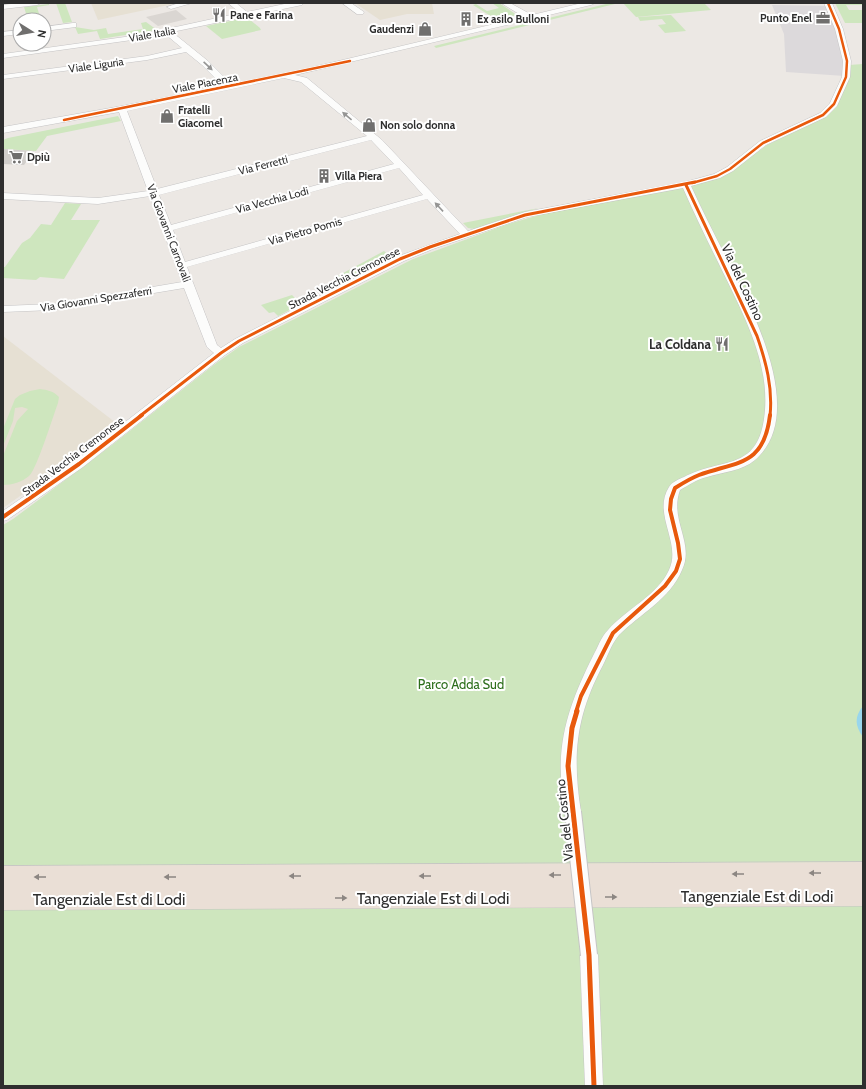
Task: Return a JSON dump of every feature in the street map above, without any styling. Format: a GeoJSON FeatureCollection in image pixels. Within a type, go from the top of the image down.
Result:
{"type":"FeatureCollection","features":[{"type":"Feature","properties":{"kind":"highway","name":"Tangenziale Est di Lodi"},"geometry":{"type":"LineString","coordinates":[[3,877],[860,884]]}},
{"type":"Feature","properties":{"kind":"highway","name":"Tangenziale Est di Lodi"},"geometry":{"type":"LineString","coordinates":[[3,899],[860,884]]}},
{"type":"Feature","properties":{"kind":"street"},"geometry":{"type":"LineString","coordinates":[[3,7],[37,3]]}},
{"type":"Feature","properties":{"kind":"street"},"geometry":{"type":"LineString","coordinates":[[171,7],[188,3]]}},
{"type":"Feature","properties":{"kind":"street"},"geometry":{"type":"LineString","coordinates":[[232,3],[247,14]]}},
{"type":"Feature","properties":{"kind":"street","name":"Viale Italia"},"geometry":{"type":"LineString","coordinates":[[52,46],[167,32],[299,3]]}},
{"type":"Feature","properties":{"kind":"street"},"geometry":{"type":"LineString","coordinates":[[346,3],[360,12]]}},
{"type":"Feature","properties":{"kind":"street"},"geometry":{"type":"LineString","coordinates":[[505,3],[530,17]]}},
{"type":"Feature","properties":{"kind":"street","name":"Viale Piacenza"},"geometry":{"type":"LineString","coordinates":[[3,131],[229,88],[591,3]]}},
{"type":"Feature","properties":{"kind":"street","name":"Strada Vecchia Cremonese"},"geometry":{"type":"LineString","coordinates":[[3,518],[79,464],[221,352],[239,341],[400,259],[514,218],[536,212],[686,185],[717,176],[730,169],[763,143],[823,115],[834,104],[846,77],[847,61],[843,41],[828,3]]}},
{"type":"Feature","properties":{"kind":"street"},"geometry":{"type":"LineString","coordinates":[[52,28],[73,26]]}},
{"type":"Feature","properties":{"kind":"street"},"geometry":{"type":"LineString","coordinates":[[167,32],[205,63],[229,88]]}},
{"type":"Feature","properties":{"kind":"street","name":"Viale Liguria"},"geometry":{"type":"LineString","coordinates":[[3,77],[147,58],[188,49]]}},
{"type":"Feature","properties":{"kind":"street","name":"Viale Italia"},"geometry":{"type":"LineString","coordinates":[[3,56],[18,52]]}},
{"type":"Feature","properties":{"kind":"street"},"geometry":{"type":"LineString","coordinates":[[304,80],[303,77],[309,70]]}},
{"type":"Feature","properties":{"kind":"street"},"geometry":{"type":"LineString","coordinates":[[284,76],[304,80],[373,137],[466,235]]}},
{"type":"Feature","properties":{"kind":"street","name":"Via Giovanni Carnovali"},"geometry":{"type":"LineString","coordinates":[[122,109],[212,347],[221,352]]}},
{"type":"Feature","properties":{"kind":"street","name":"Via Ferretti"},"geometry":{"type":"LineString","coordinates":[[3,196],[98,201],[154,193],[373,137]]}},
{"type":"Feature","properties":{"kind":"street","name":"Via Vecchia Lodi"},"geometry":{"type":"LineString","coordinates":[[167,229],[400,165]]}},
{"type":"Feature","properties":{"kind":"street","name":"Via del Costino"},"geometry":{"type":"LineString","coordinates":[[594,1086],[589,955],[568,766],[572,728],[581,696],[613,633],[665,586],[676,571],[680,559],[678,543],[670,510],[671,499],[675,488],[701,474],[740,464],[751,457],[761,445],[769,423],[771,411],[765,358],[761,347],[747,312],[686,185]]}},
{"type":"Feature","properties":{"kind":"street","name":"Via Pietro Pomis"},"geometry":{"type":"LineString","coordinates":[[181,266],[429,196]]}},
{"type":"Feature","properties":{"kind":"street","name":"Via Giovanni Spezzaferri"},"geometry":{"type":"LineString","coordinates":[[3,309],[52,308],[188,284]]}},
{"type":"Feature","properties":{"kind":"shaded area"},"geometry":{"type":"Polygon","coordinates":[[[91,3],[178,3],[98,20],[91,3]]]}},
{"type":"Feature","properties":{"kind":"shaded area"},"geometry":{"type":"Polygon","coordinates":[[[355,3],[432,3],[434,14],[407,14],[380,20],[355,3]]]}},
{"type":"Feature","properties":{"kind":"shaded area"},"geometry":{"type":"Polygon","coordinates":[[[772,5],[829,6],[837,25],[845,76],[786,72],[784,34],[772,5]]]}},
{"type":"Feature","properties":{"kind":"shaded area"},"geometry":{"type":"Polygon","coordinates":[[[176,10],[187,19],[158,26],[146,17],[176,10]]]}},
{"type":"Feature","properties":{"kind":"shaded area"},"geometry":{"type":"Polygon","coordinates":[[[3,336],[120,426],[3,508],[3,336]]]}},
{"type":"Feature","properties":{"kind":"green space"},"geometry":{"type":"Polygon","coordinates":[[[56,3],[65,3],[72,22],[63,23],[56,3]]]}},
{"type":"Feature","properties":{"kind":"green space"},"geometry":{"type":"Polygon","coordinates":[[[492,3],[499,3],[517,15],[497,20],[473,5],[476,4],[487,11],[499,8],[492,3]]]}},
{"type":"Feature","properties":{"kind":"green space"},"geometry":{"type":"Polygon","coordinates":[[[610,3],[619,3],[436,48],[434,46],[610,3]]]}},
{"type":"Feature","properties":{"kind":"green space"},"geometry":{"type":"Polygon","coordinates":[[[623,3],[704,3],[711,10],[636,17],[623,3]]]}},
{"type":"Feature","properties":{"kind":"green space"},"geometry":{"type":"Polygon","coordinates":[[[835,3],[863,3],[863,5],[846,5],[849,10],[863,10],[863,23],[845,23],[835,3]]]}},
{"type":"Feature","properties":{"kind":"green space"},"geometry":{"type":"Polygon","coordinates":[[[49,4],[37,7],[39,12],[26,12],[24,7],[49,4]]]}},
{"type":"Feature","properties":{"kind":"green space"},"geometry":{"type":"Polygon","coordinates":[[[671,15],[686,31],[665,33],[658,25],[666,24],[662,19],[640,21],[638,17],[671,15]]]}},
{"type":"Feature","properties":{"kind":"green space"},"geometry":{"type":"Polygon","coordinates":[[[245,18],[249,19],[261,30],[222,39],[206,26],[245,18]]]}},
{"type":"Feature","properties":{"kind":"green space"},"geometry":{"type":"Polygon","coordinates":[[[146,22],[157,30],[100,39],[97,31],[78,34],[75,27],[94,30],[106,28],[108,34],[143,29],[141,23],[146,22]]]}},
{"type":"Feature","properties":{"kind":"green space","name":"Parco Adda Sud"},"geometry":{"type":"Polygon","coordinates":[[[863,64],[863,1086],[3,1086],[3,525],[112,445],[215,364],[239,347],[413,259],[508,224],[543,214],[724,176],[767,145],[824,117],[849,65],[863,64]]]}},
{"type":"Feature","properties":{"kind":"green space"},"geometry":{"type":"Polygon","coordinates":[[[118,116],[121,121],[47,136],[36,151],[3,149],[3,140],[8,138],[118,116]]]}},
{"type":"Feature","properties":{"kind":"green space"},"geometry":{"type":"Polygon","coordinates":[[[65,203],[81,204],[71,220],[100,220],[64,279],[40,277],[36,280],[3,278],[3,267],[5,267],[22,243],[30,238],[41,224],[51,225],[65,203]]]}},
{"type":"Feature","properties":{"kind":"green space"},"geometry":{"type":"Polygon","coordinates":[[[539,208],[474,229],[468,228],[463,223],[539,208]]]}},
{"type":"Feature","properties":{"kind":"green space"},"geometry":{"type":"Polygon","coordinates":[[[384,251],[391,257],[342,283],[334,278],[384,251]]]}},
{"type":"Feature","properties":{"kind":"green space"},"geometry":{"type":"Polygon","coordinates":[[[292,295],[301,304],[278,316],[274,312],[269,313],[261,305],[292,295]]]}},
{"type":"Feature","properties":{"kind":"green space"},"geometry":{"type":"Polygon","coordinates":[[[40,389],[55,393],[59,397],[40,453],[29,476],[17,483],[3,485],[3,456],[17,421],[28,409],[22,407],[15,408],[13,421],[3,446],[3,429],[15,399],[30,391],[40,389]]]}},
{"type":"Feature","properties":{"kind":"water"},"geometry":{"type":"Polygon","coordinates":[[[863,706],[863,737],[858,729],[857,718],[863,706]]]}},
{"type":"Feature","properties":{"kind":"building","name":"Dpiù"},"geometry":{"type":"Polygon","coordinates":[[[3,149],[34,151],[24,165],[3,164],[3,149]]]}},
{"type":"Feature","properties":{"kind":"cycle path"},"geometry":{"type":"LineString","coordinates":[[3,517],[79,464],[221,353],[239,341],[400,259],[430,247],[525,215],[686,185],[717,176],[730,169],[763,143],[823,115],[834,104],[846,77],[847,61],[839,29],[828,3]]}},
{"type":"Feature","properties":{"kind":"cycle path"},"geometry":{"type":"LineString","coordinates":[[64,120],[350,61]]}},
{"type":"Feature","properties":{"kind":"cycle path"},"geometry":{"type":"LineString","coordinates":[[594,1086],[589,955],[568,766],[572,728],[581,696],[613,633],[665,586],[676,571],[680,559],[678,543],[670,510],[671,499],[675,488],[695,477],[740,464],[751,457],[759,448],[765,436],[771,410],[771,395],[767,368],[757,336],[686,185]]}},
{"type":"Feature","properties":{"kind":"place","name":"Pane e Farina"},"geometry":{"type":"Point","coordinates":[219,15]}},
{"type":"Feature","properties":{"kind":"place","name":"Punto Enel"},"geometry":{"type":"Point","coordinates":[823,18]}},
{"type":"Feature","properties":{"kind":"place","name":"Ex asilo Bulloni"},"geometry":{"type":"Point","coordinates":[466,19]}},
{"type":"Feature","properties":{"kind":"place","name":"Gaudenzi"},"geometry":{"type":"Point","coordinates":[425,29]}},
{"type":"Feature","properties":{"kind":"place","name":"Fratelli Giacomel"},"geometry":{"type":"Point","coordinates":[167,116]}},
{"type":"Feature","properties":{"kind":"place","name":"Non solo donna"},"geometry":{"type":"Point","coordinates":[369,125]}},
{"type":"Feature","properties":{"kind":"place","name":"Dpiù"},"geometry":{"type":"Point","coordinates":[16,157]}},
{"type":"Feature","properties":{"kind":"place","name":"Villa Piera"},"geometry":{"type":"Point","coordinates":[324,176]}},
{"type":"Feature","properties":{"kind":"place","name":"La Coldana"},"geometry":{"type":"Point","coordinates":[722,344]}}]}
